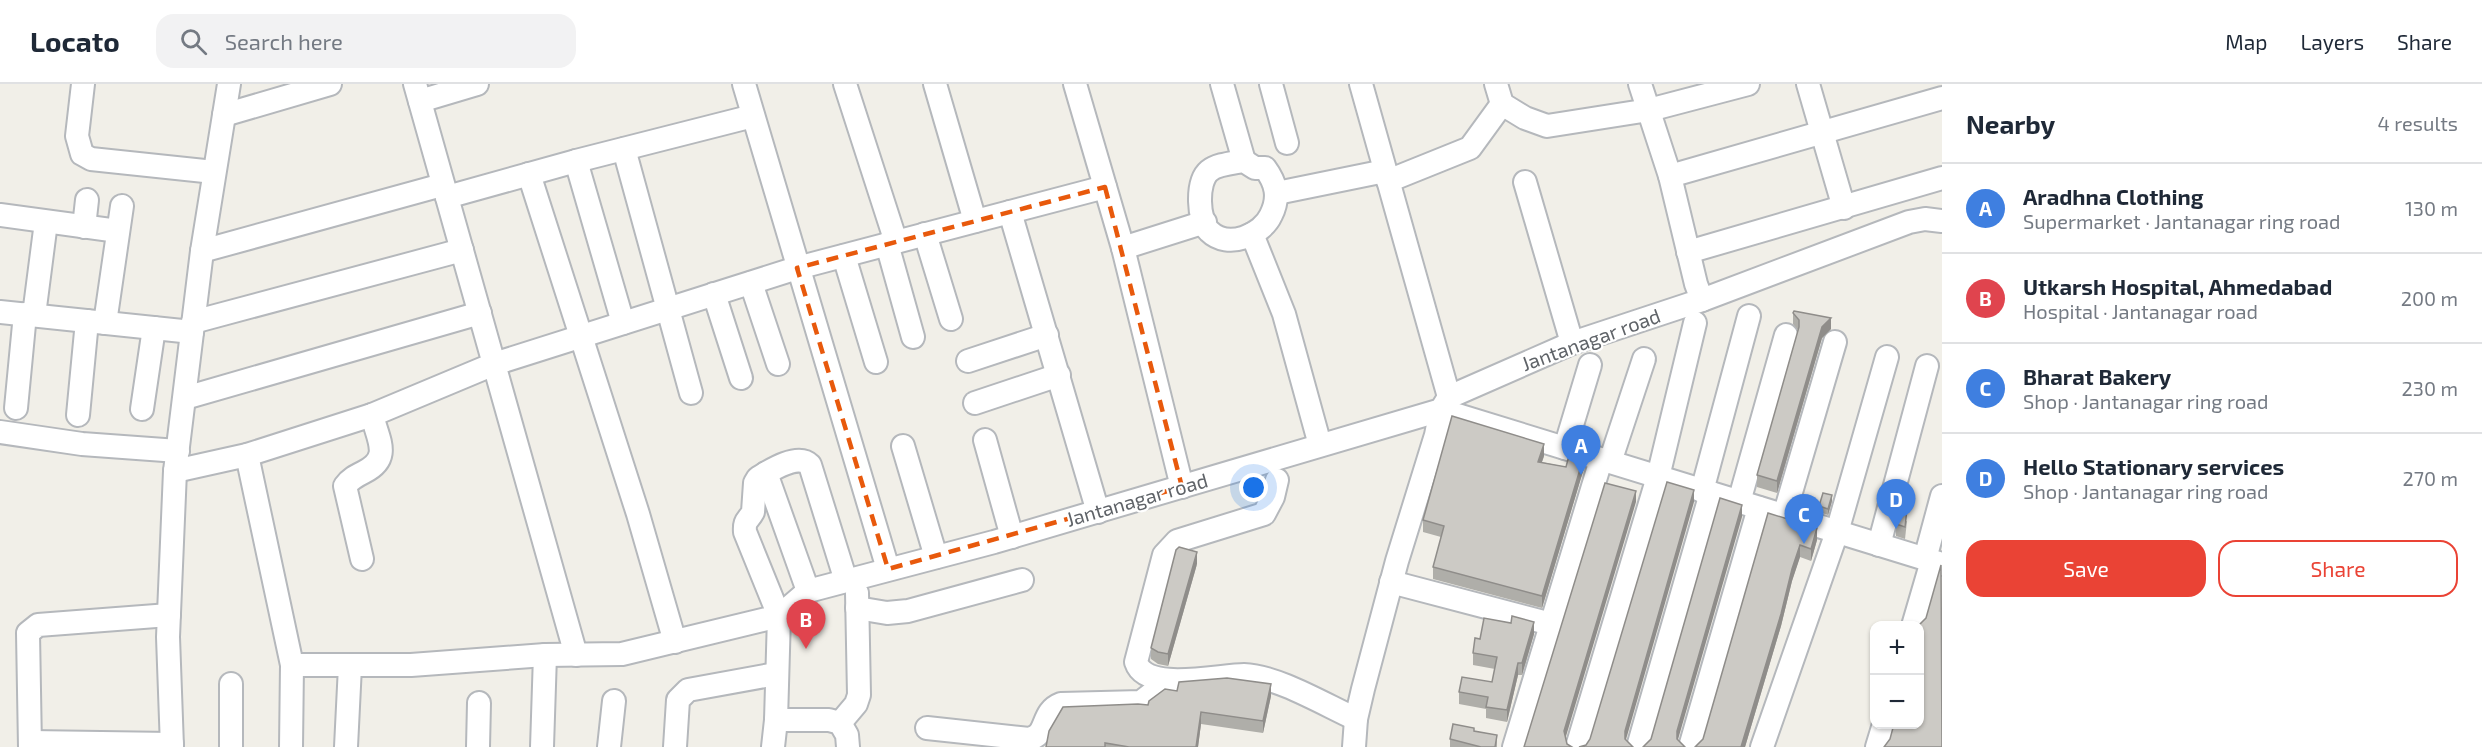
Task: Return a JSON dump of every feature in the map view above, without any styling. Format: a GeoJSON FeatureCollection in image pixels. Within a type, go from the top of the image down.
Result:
{"type":"FeatureCollection","features":[{"type":"Feature","properties":{"kind":"street"},"geometry":{"type":"LineString","coordinates":[[83,84],[77,136],[82,154],[91,159],[214,172]]}},
{"type":"Feature","properties":{"kind":"street"},"geometry":{"type":"LineString","coordinates":[[169,615],[38,625],[32,628],[28,633],[30,745],[172,746],[169,615],[176,461],[202,251],[229,84]]}},
{"type":"Feature","properties":{"kind":"street"},"geometry":{"type":"LineString","coordinates":[[224,115],[330,84]]}},
{"type":"Feature","properties":{"kind":"street"},"geometry":{"type":"LineString","coordinates":[[477,84],[417,92],[576,655]]}},
{"type":"Feature","properties":{"kind":"street"},"geometry":{"type":"LineString","coordinates":[[744,84],[888,569]]}},
{"type":"Feature","properties":{"kind":"street"},"geometry":{"type":"LineString","coordinates":[[845,84],[891,243],[913,337]]}},
{"type":"Feature","properties":{"kind":"street"},"geometry":{"type":"LineString","coordinates":[[934,84],[975,221]]}},
{"type":"Feature","properties":{"kind":"street"},"geometry":{"type":"LineString","coordinates":[[1075,84],[1124,249],[1182,487]]}},
{"type":"Feature","properties":{"kind":"street"},"geometry":{"type":"LineString","coordinates":[[1222,84],[1244,161],[1255,168],[1265,168],[1277,193],[1270,217],[1263,228],[1244,239],[1226,238],[1208,230],[1200,201],[1202,180],[1209,171],[1244,161]]}},
{"type":"Feature","properties":{"kind":"street"},"geometry":{"type":"LineString","coordinates":[[1270,84],[1287,143]]}},
{"type":"Feature","properties":{"kind":"street"},"geometry":{"type":"LineString","coordinates":[[1354,747],[1356,719],[1391,582],[1445,404],[1361,84]]}},
{"type":"Feature","properties":{"kind":"street"},"geometry":{"type":"LineString","coordinates":[[1640,84],[1670,176],[1696,285],[1702,300]]}},
{"type":"Feature","properties":{"kind":"street"},"geometry":{"type":"LineString","coordinates":[[1277,193],[1387,176],[1470,148],[1499,94],[1525,118],[1547,126],[1649,110],[1748,84]]}},
{"type":"Feature","properties":{"kind":"street"},"geometry":{"type":"LineString","coordinates":[[1808,84],[1824,131],[1844,208]]}},
{"type":"Feature","properties":{"kind":"street"},"geometry":{"type":"LineString","coordinates":[[1670,176],[1942,98]]}},
{"type":"Feature","properties":{"kind":"street"},"geometry":{"type":"LineString","coordinates":[[202,251],[445,191],[529,174],[753,116]]}},
{"type":"Feature","properties":{"kind":"street"},"geometry":{"type":"LineString","coordinates":[[624,149],[691,393]]}},
{"type":"Feature","properties":{"kind":"street"},"geometry":{"type":"LineString","coordinates":[[576,161],[623,323]]}},
{"type":"Feature","properties":{"kind":"street"},"geometry":{"type":"LineString","coordinates":[[529,174],[675,642]]}},
{"type":"Feature","properties":{"kind":"street"},"geometry":{"type":"LineString","coordinates":[[1688,252],[1942,178]]}},
{"type":"Feature","properties":{"kind":"street"},"geometry":{"type":"LineString","coordinates":[[1525,182],[1572,343]]}},
{"type":"Feature","properties":{"kind":"street"},"geometry":{"type":"LineString","coordinates":[[0,432],[176,461],[247,455],[372,415],[494,364],[581,335],[669,310],[797,268],[1105,187]]}},
{"type":"Feature","properties":{"kind":"street"},"geometry":{"type":"LineString","coordinates":[[84,227],[87,200]]}},
{"type":"Feature","properties":{"kind":"street"},"geometry":{"type":"LineString","coordinates":[[78,415],[122,206]]}},
{"type":"Feature","properties":{"kind":"street"},"geometry":{"type":"LineString","coordinates":[[1010,212],[1098,512]]}},
{"type":"Feature","properties":{"kind":"street"},"geometry":{"type":"LineString","coordinates":[[0,216],[118,231]]}},
{"type":"Feature","properties":{"kind":"street","name":"Jantanagar road"},"geometry":{"type":"LineString","coordinates":[[779,615],[808,591],[1098,512],[1320,445],[1445,404],[1572,343],[1702,300],[1909,222],[1925,219],[1942,221]]}},
{"type":"Feature","properties":{"kind":"street"},"geometry":{"type":"LineString","coordinates":[[16,408],[46,222]]}},
{"type":"Feature","properties":{"kind":"street"},"geometry":{"type":"LineString","coordinates":[[1124,249],[1205,222]]}},
{"type":"Feature","properties":{"kind":"street"},"geometry":{"type":"LineString","coordinates":[[925,234],[951,319]]}},
{"type":"Feature","properties":{"kind":"street"},"geometry":{"type":"LineString","coordinates":[[1252,234],[1284,314],[1320,445]]}},
{"type":"Feature","properties":{"kind":"street"},"geometry":{"type":"LineString","coordinates":[[0,312],[154,328],[192,327],[462,250]]}},
{"type":"Feature","properties":{"kind":"street"},"geometry":{"type":"LineString","coordinates":[[844,256],[876,362]]}},
{"type":"Feature","properties":{"kind":"street"},"geometry":{"type":"LineString","coordinates":[[751,283],[778,364]]}},
{"type":"Feature","properties":{"kind":"street"},"geometry":{"type":"LineString","coordinates":[[714,294],[741,378]]}},
{"type":"Feature","properties":{"kind":"street"},"geometry":{"type":"LineString","coordinates":[[185,398],[480,313]]}},
{"type":"Feature","properties":{"kind":"street"},"geometry":{"type":"LineString","coordinates":[[1638,747],[1706,492],[1749,316]]}},
{"type":"Feature","properties":{"kind":"street"},"geometry":{"type":"LineString","coordinates":[[1576,747],[1658,477],[1695,323]]}},
{"type":"Feature","properties":{"kind":"street"},"geometry":{"type":"LineString","coordinates":[[142,409],[154,328]]}},
{"type":"Feature","properties":{"kind":"street"},"geometry":{"type":"LineString","coordinates":[[968,361],[1047,335]]}},
{"type":"Feature","properties":{"kind":"street"},"geometry":{"type":"LineString","coordinates":[[1690,747],[1749,505],[1786,335]]}},
{"type":"Feature","properties":{"kind":"street"},"geometry":{"type":"LineString","coordinates":[[1784,516],[1836,342]]}},
{"type":"Feature","properties":{"kind":"street"},"geometry":{"type":"LineString","coordinates":[[1762,747],[1837,532],[1887,357]]}},
{"type":"Feature","properties":{"kind":"street"},"geometry":{"type":"LineString","coordinates":[[1514,747],[1551,624],[1605,461],[1644,359]]}},
{"type":"Feature","properties":{"kind":"street"},"geometry":{"type":"LineString","coordinates":[[1565,448],[1590,364]]}},
{"type":"Feature","properties":{"kind":"street"},"geometry":{"type":"LineString","coordinates":[[1879,545],[1928,366]]}},
{"type":"Feature","properties":{"kind":"street"},"geometry":{"type":"LineString","coordinates":[[975,403],[1059,375]]}},
{"type":"Feature","properties":{"kind":"street"},"geometry":{"type":"LineString","coordinates":[[1445,404],[1605,461],[1933,561]]}},
{"type":"Feature","properties":{"kind":"street"},"geometry":{"type":"LineString","coordinates":[[362,559],[345,486],[348,481],[374,467],[379,461],[381,452],[372,415]]}},
{"type":"Feature","properties":{"kind":"street"},"geometry":{"type":"LineString","coordinates":[[985,440],[1012,537]]}},
{"type":"Feature","properties":{"kind":"street"},"geometry":{"type":"LineString","coordinates":[[903,446],[936,557]]}},
{"type":"Feature","properties":{"kind":"street"},"geometry":{"type":"LineString","coordinates":[[247,455],[292,666],[291,747]]}},
{"type":"Feature","properties":{"kind":"street"},"geometry":{"type":"LineString","coordinates":[[773,747],[777,720],[776,674],[779,615],[745,532],[745,519],[753,512],[755,483],[766,473],[797,460],[810,465],[851,580],[857,608],[858,695],[855,704],[840,723]]}},
{"type":"Feature","properties":{"kind":"street"},"geometry":{"type":"LineString","coordinates":[[766,473],[808,591]]}},
{"type":"Feature","properties":{"kind":"street"},"geometry":{"type":"LineString","coordinates":[[1276,480],[1273,497],[1264,514],[1177,541],[1164,555],[1136,662],[1143,673],[1168,681],[1244,675],[1264,678],[1356,719]]}},
{"type":"Feature","properties":{"kind":"street"},"geometry":{"type":"LineString","coordinates":[[1915,621],[1933,561],[1942,496]]}},
{"type":"Feature","properties":{"kind":"street"},"geometry":{"type":"LineString","coordinates":[[857,608],[887,613],[908,611],[1022,579]]}},
{"type":"Feature","properties":{"kind":"street"},"geometry":{"type":"LineString","coordinates":[[1391,582],[1551,624]]}},
{"type":"Feature","properties":{"kind":"street"},"geometry":{"type":"LineString","coordinates":[[292,666],[411,665],[545,655],[622,654],[779,615]]}},
{"type":"Feature","properties":{"kind":"street"},"geometry":{"type":"LineString","coordinates":[[542,747],[545,655]]}},
{"type":"Feature","properties":{"kind":"street"},"geometry":{"type":"LineString","coordinates":[[346,747],[350,666]]}},
{"type":"Feature","properties":{"kind":"street"},"geometry":{"type":"LineString","coordinates":[[675,747],[678,700],[682,694],[688,690],[776,674]]}},
{"type":"Feature","properties":{"kind":"street"},"geometry":{"type":"LineString","coordinates":[[927,728],[1030,743],[1041,733],[1048,712],[1060,704],[1141,702],[1168,681]]}},
{"type":"Feature","properties":{"kind":"street"},"geometry":{"type":"LineString","coordinates":[[231,684],[231,747]]}},
{"type":"Feature","properties":{"kind":"street"},"geometry":{"type":"LineString","coordinates":[[609,747],[614,701]]}},
{"type":"Feature","properties":{"kind":"street"},"geometry":{"type":"LineString","coordinates":[[478,747],[479,703]]}},
{"type":"Feature","properties":{"kind":"street"},"geometry":{"type":"LineString","coordinates":[[777,720],[829,720],[840,723],[847,735],[848,747]]}},
{"type":"Feature","properties":{"kind":"street"},"geometry":{"type":"LineString","coordinates":[[1877,747],[1882,729]]}},
{"type":"Feature","properties":{"kind":"highlighted area"},"geometry":{"type":"Polygon","coordinates":[[[1105,187],[1182,487],[888,569],[797,268],[1105,187]]]}},
{"type":"Feature","properties":{"kind":"building"},"geometry":{"type":"Polygon","coordinates":[[[1794,311],[1831,318],[1822,327],[1777,481],[1757,475],[1799,327],[1799,320],[1793,313],[1794,311]]]}},
{"type":"Feature","properties":{"kind":"building"},"geometry":{"type":"Polygon","coordinates":[[[1452,416],[1544,444],[1538,462],[1566,467],[1570,452],[1584,456],[1542,596],[1433,567],[1444,526],[1423,520],[1452,416]]]}},
{"type":"Feature","properties":{"kind":"building"},"geometry":{"type":"Polygon","coordinates":[[[1667,482],[1694,490],[1625,731],[1625,739],[1633,747],[1579,747],[1586,745],[1590,739],[1667,482]]]}},
{"type":"Feature","properties":{"kind":"building"},"geometry":{"type":"Polygon","coordinates":[[[1605,483],[1636,491],[1564,731],[1567,744],[1572,747],[1524,747],[1605,483]]]}},
{"type":"Feature","properties":{"kind":"building"},"geometry":{"type":"Polygon","coordinates":[[[1823,493],[1832,495],[1828,509],[1819,506],[1823,493]]]}},
{"type":"Feature","properties":{"kind":"building"},"geometry":{"type":"Polygon","coordinates":[[[1720,498],[1742,505],[1677,731],[1677,739],[1685,747],[1643,747],[1651,739],[1720,498]]]}},
{"type":"Feature","properties":{"kind":"building"},"geometry":{"type":"Polygon","coordinates":[[[1900,508],[1907,509],[1905,527],[1896,524],[1900,508]]]}},
{"type":"Feature","properties":{"kind":"building"},"geometry":{"type":"Polygon","coordinates":[[[1768,513],[1817,528],[1811,549],[1800,545],[1741,747],[1695,747],[1703,739],[1768,513]]]}},
{"type":"Feature","properties":{"kind":"building"},"geometry":{"type":"Polygon","coordinates":[[[1179,547],[1197,552],[1168,654],[1151,648],[1176,550],[1179,547]]]}},
{"type":"Feature","properties":{"kind":"building"},"geometry":{"type":"Polygon","coordinates":[[[1941,565],[1942,747],[1884,747],[1890,739],[1893,729],[1924,729],[1923,621],[1926,618],[1941,565]]]}},
{"type":"Feature","properties":{"kind":"building"},"geometry":{"type":"Polygon","coordinates":[[[1512,616],[1534,622],[1522,663],[1518,663],[1507,710],[1486,707],[1488,697],[1459,692],[1462,677],[1492,682],[1497,657],[1473,653],[1475,638],[1480,639],[1484,618],[1511,623],[1512,616]]]}},
{"type":"Feature","properties":{"kind":"building"},"geometry":{"type":"Polygon","coordinates":[[[1227,678],[1271,684],[1263,721],[1201,712],[1196,747],[1129,747],[1105,743],[1105,747],[1046,747],[1049,731],[1063,707],[1148,705],[1149,701],[1165,689],[1177,691],[1179,682],[1227,678]]]}},
{"type":"Feature","properties":{"kind":"building"},"geometry":{"type":"Polygon","coordinates":[[[1453,724],[1497,735],[1495,747],[1481,747],[1450,739],[1453,724]]]}},
{"type":"Feature","properties":{"kind":"place","name":"Aradhna Clothing"},"geometry":{"type":"Point","coordinates":[1581,475]}},
{"type":"Feature","properties":{"kind":"place","name":"Hello Stationary services"},"geometry":{"type":"Point","coordinates":[1896,529]}},
{"type":"Feature","properties":{"kind":"place","name":"Bharat Bakery"},"geometry":{"type":"Point","coordinates":[1804,544]}},
{"type":"Feature","properties":{"kind":"place","name":"Utkarsh Hospital, Ahmedabad"},"geometry":{"type":"Point","coordinates":[806,649]}}]}
